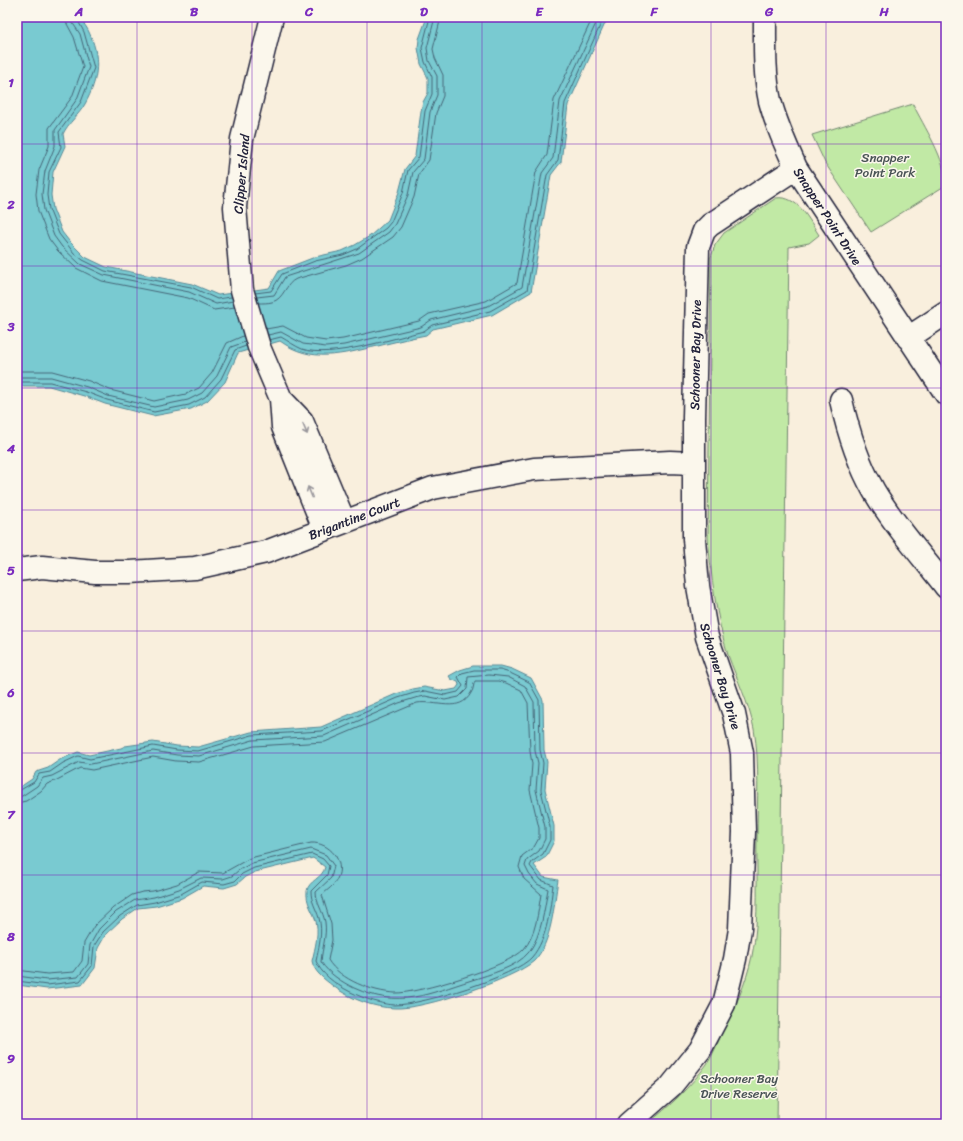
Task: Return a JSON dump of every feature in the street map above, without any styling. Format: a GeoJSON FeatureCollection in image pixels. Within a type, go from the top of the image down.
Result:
{"type":"FeatureCollection","features":[{"type":"Feature","properties":{"kind":"street","name":"Clipper Island"},"geometry":{"type":"LineString","coordinates":[[272,17],[242,139],[235,207],[242,290],[259,347],[281,399],[302,421],[334,525]]}},
{"type":"Feature","properties":{"kind":"street","name":"Snapper Point Drive"},"geometry":{"type":"LineString","coordinates":[[765,17],[767,81],[770,100],[781,135],[796,168],[946,394]]}},
{"type":"Feature","properties":{"kind":"street","name":"Schooner Bay Drive"},"geometry":{"type":"LineString","coordinates":[[628,1124],[671,1086],[700,1050],[724,1004],[735,959],[740,929],[744,832],[742,753],[738,727],[710,648],[701,606],[694,539],[693,463],[698,247],[704,231],[710,225],[796,168]]}},
{"type":"Feature","properties":{"kind":"street"},"geometry":{"type":"LineString","coordinates":[[908,338],[946,313]]}},
{"type":"Feature","properties":{"kind":"street"},"geometry":{"type":"LineString","coordinates":[[841,400],[855,448],[874,490],[892,517],[946,586]]}},
{"type":"Feature","properties":{"kind":"street","name":"Brigantine Court"},"geometry":{"type":"LineString","coordinates":[[17,570],[42,567],[95,572],[130,572],[195,568],[266,552],[433,488],[534,469],[670,462],[693,463]]}},
{"type":"Feature","properties":{"kind":"green space","name":"Snapper Point Park"},"geometry":{"type":"Polygon","coordinates":[[[913,104],[934,143],[945,175],[946,185],[871,232],[825,163],[812,135],[913,104]]]}},
{"type":"Feature","properties":{"kind":"green space","name":"Schooner Bay Drive Reserve"},"geometry":{"type":"Polygon","coordinates":[[[776,198],[791,200],[797,204],[807,216],[819,235],[809,243],[789,247],[777,1124],[647,1124],[679,1096],[709,1061],[743,987],[752,956],[754,942],[757,896],[758,782],[756,742],[749,710],[728,655],[720,626],[712,581],[708,537],[711,257],[715,245],[724,233],[776,198]]]}},
{"type":"Feature","properties":{"kind":"water"},"geometry":{"type":"Polygon","coordinates":[[[17,17],[80,17],[88,30],[95,49],[97,67],[96,76],[90,95],[83,108],[63,134],[65,146],[53,172],[51,195],[53,209],[62,232],[85,257],[106,267],[192,284],[218,295],[269,288],[279,271],[315,257],[342,251],[355,245],[370,236],[388,220],[399,192],[405,169],[415,156],[421,111],[423,102],[428,93],[428,78],[421,64],[418,48],[419,39],[427,17],[608,17],[568,105],[561,162],[551,175],[531,292],[492,315],[433,329],[426,335],[352,352],[316,355],[304,353],[280,341],[238,353],[225,382],[207,401],[191,409],[153,416],[105,404],[49,386],[17,386],[17,17]]]}},
{"type":"Feature","properties":{"kind":"water"},"geometry":{"type":"Polygon","coordinates":[[[473,666],[501,666],[512,669],[531,678],[543,700],[544,750],[547,762],[545,789],[554,826],[554,841],[546,857],[534,865],[543,877],[558,880],[548,934],[545,944],[534,961],[508,976],[446,999],[408,1007],[395,1008],[387,1008],[362,1002],[339,990],[326,981],[317,972],[313,965],[312,961],[317,928],[315,918],[308,902],[307,891],[310,885],[324,871],[325,867],[313,858],[255,872],[245,877],[237,884],[224,888],[203,886],[182,898],[156,906],[138,908],[122,919],[106,934],[98,948],[95,968],[82,985],[47,989],[17,985],[17,789],[32,779],[36,772],[48,768],[61,759],[78,752],[89,755],[125,746],[153,742],[177,746],[198,747],[251,732],[321,727],[396,694],[413,689],[424,687],[445,691],[456,689],[459,685],[458,682],[451,679],[449,676],[460,670],[473,666]]]}}]}
